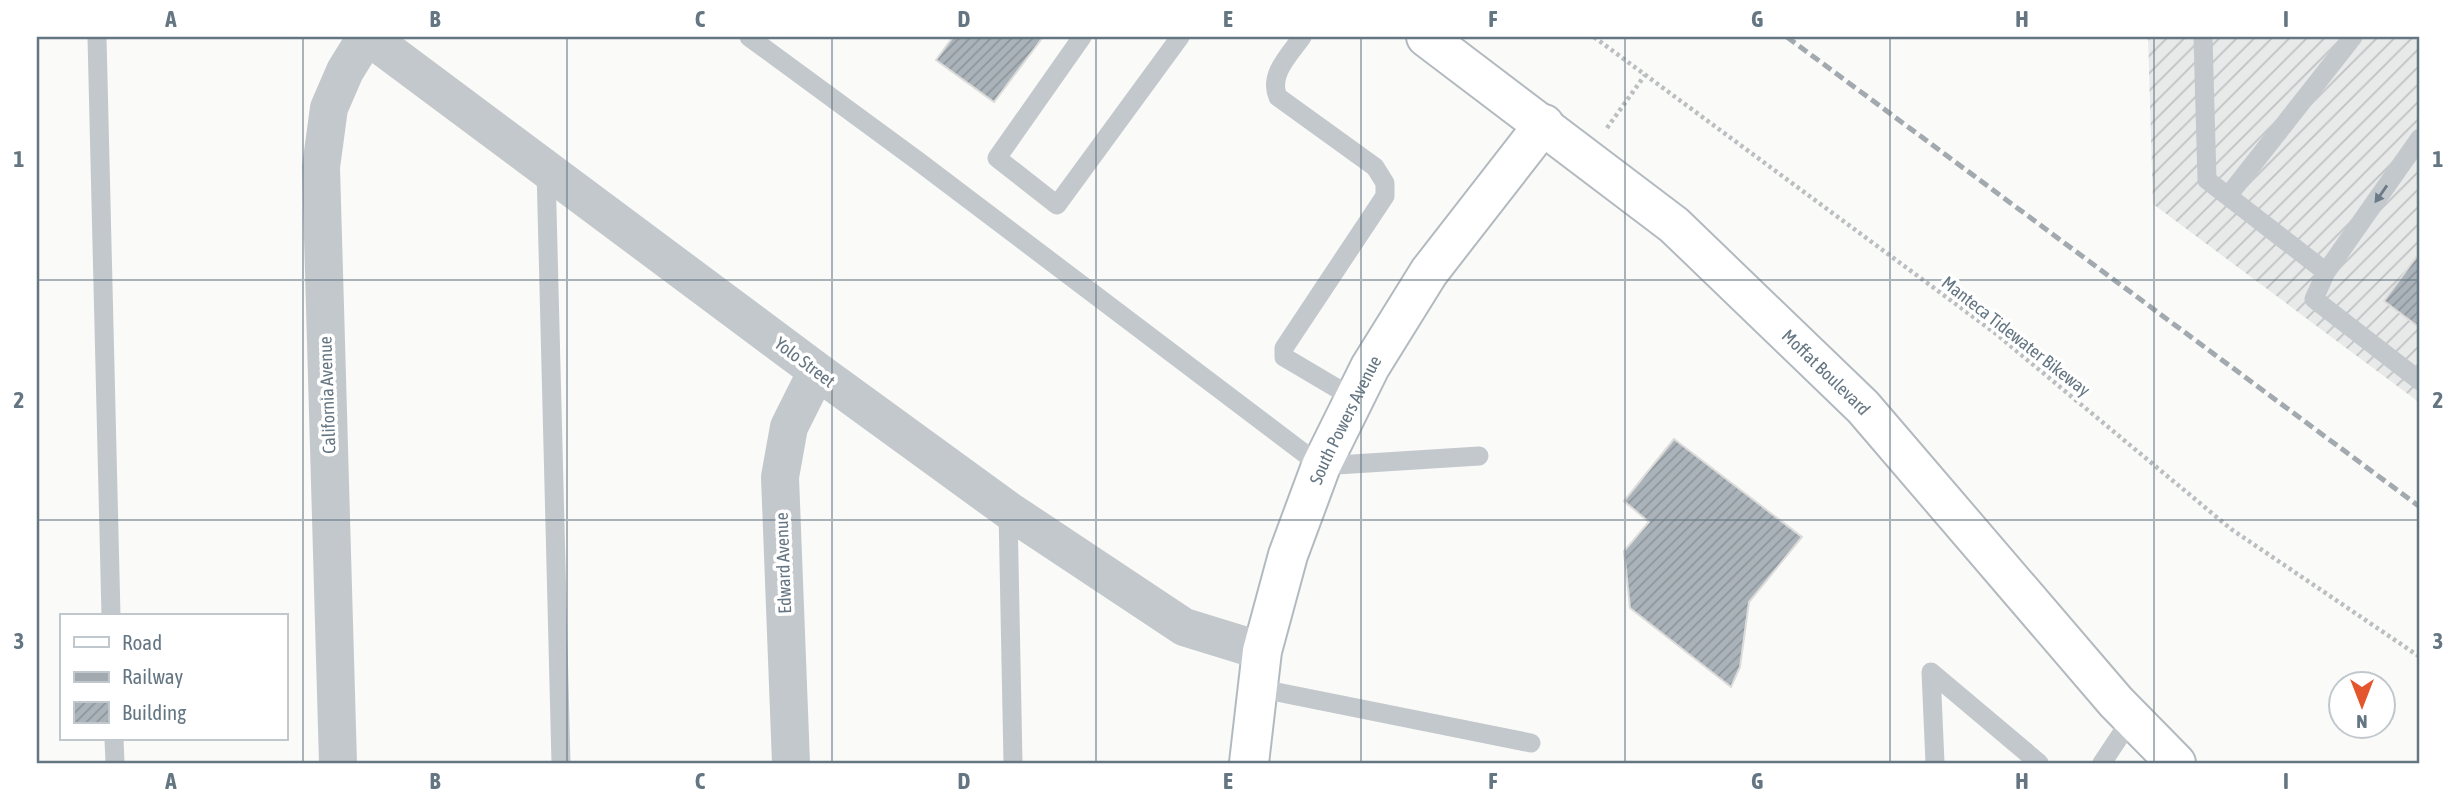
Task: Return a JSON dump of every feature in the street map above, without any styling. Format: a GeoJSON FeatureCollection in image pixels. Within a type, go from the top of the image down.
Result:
{"type":"FeatureCollection","features":[{"type":"Feature","properties":{"kind":"main road","name":"Moffat Boulevard"},"geometry":{"type":"LineString","coordinates":[[1426,37],[1675,225],[1863,407],[2132,718],[2176,763]]}},
{"type":"Feature","properties":{"kind":"main road","name":"South Powers Avenue"},"geometry":{"type":"LineString","coordinates":[[1249,763],[1259,669],[1288,555],[1321,466],[1370,367],[1429,272],[1544,124]]}},
{"type":"Feature","properties":{"kind":"street","name":"Yolo Street"},"geometry":{"type":"LineString","coordinates":[[368,37],[1008,510],[1184,627],[1259,669]]}},
{"type":"Feature","properties":{"kind":"street","name":"California Avenue"},"geometry":{"type":"LineString","coordinates":[[338,763],[321,167],[329,108],[345,71],[368,37]]}},
{"type":"Feature","properties":{"kind":"street","name":"Edward Avenue"},"geometry":{"type":"LineString","coordinates":[[791,763],[780,477],[789,427],[817,370]]}},
{"type":"Feature","properties":{"kind":"lane"},"geometry":{"type":"LineString","coordinates":[[97,37],[111,614]]}},
{"type":"Feature","properties":{"kind":"lane"},"geometry":{"type":"LineString","coordinates":[[750,37],[1321,466],[1479,456]]}},
{"type":"Feature","properties":{"kind":"lane"},"geometry":{"type":"LineString","coordinates":[[1082,37],[997,158],[1057,205],[1180,37]]}},
{"type":"Feature","properties":{"kind":"lane"},"geometry":{"type":"LineString","coordinates":[[1302,37],[1275,78],[1278,97],[1375,167],[1385,183],[1385,195],[1284,348],[1284,357],[1355,399]]}},
{"type":"Feature","properties":{"kind":"lane"},"geometry":{"type":"LineString","coordinates":[[2203,37],[2207,180],[2326,272]]}},
{"type":"Feature","properties":{"kind":"lane"},"geometry":{"type":"LineString","coordinates":[[2228,196],[2353,37]]}},
{"type":"Feature","properties":{"kind":"lane"},"geometry":{"type":"LineString","coordinates":[[2420,138],[2326,272],[2314,299],[2420,382]]}},
{"type":"Feature","properties":{"kind":"lane"},"geometry":{"type":"LineString","coordinates":[[546,168],[561,763]]}},
{"type":"Feature","properties":{"kind":"lane"},"geometry":{"type":"LineString","coordinates":[[1008,510],[1013,763]]}},
{"type":"Feature","properties":{"kind":"lane"},"geometry":{"type":"LineString","coordinates":[[1259,669],[1531,743]]}},
{"type":"Feature","properties":{"kind":"lane"},"geometry":{"type":"LineString","coordinates":[[1935,763],[1931,672],[2039,763]]}},
{"type":"Feature","properties":{"kind":"lane"},"geometry":{"type":"LineString","coordinates":[[2102,763],[2132,718]]}},
{"type":"Feature","properties":{"kind":"lane"},"geometry":{"type":"LineString","coordinates":[[114,740],[115,763]]}},
{"type":"Feature","properties":{"kind":"path","name":"Manteca Tidewater Bikeway"},"geometry":{"type":"LineString","coordinates":[[1594,37],[1994,333],[2231,529],[2420,657]]}},
{"type":"Feature","properties":{"kind":"path"},"geometry":{"type":"LineString","coordinates":[[1587,157],[1645,75]]}},
{"type":"Feature","properties":{"kind":"shaded area"},"geometry":{"type":"Polygon","coordinates":[[[2148,37],[2420,37],[2420,403],[2153,204],[2148,37]]]}},
{"type":"Feature","properties":{"kind":"building"},"geometry":{"type":"Polygon","coordinates":[[[953,37],[1043,37],[994,102],[936,60],[953,37]]]}},
{"type":"Feature","properties":{"kind":"building"},"geometry":{"type":"Polygon","coordinates":[[[2420,252],[2420,328],[2384,301],[2420,252]]]}},
{"type":"Feature","properties":{"kind":"building"},"geometry":{"type":"Polygon","coordinates":[[[1674,439],[1802,537],[1749,602],[1740,667],[1731,687],[1630,608],[1624,551],[1649,522],[1624,501],[1674,439]]]}},
{"type":"Feature","properties":{"kind":"railway"},"geometry":{"type":"LineString","coordinates":[[1787,37],[2420,507]]}}]}
